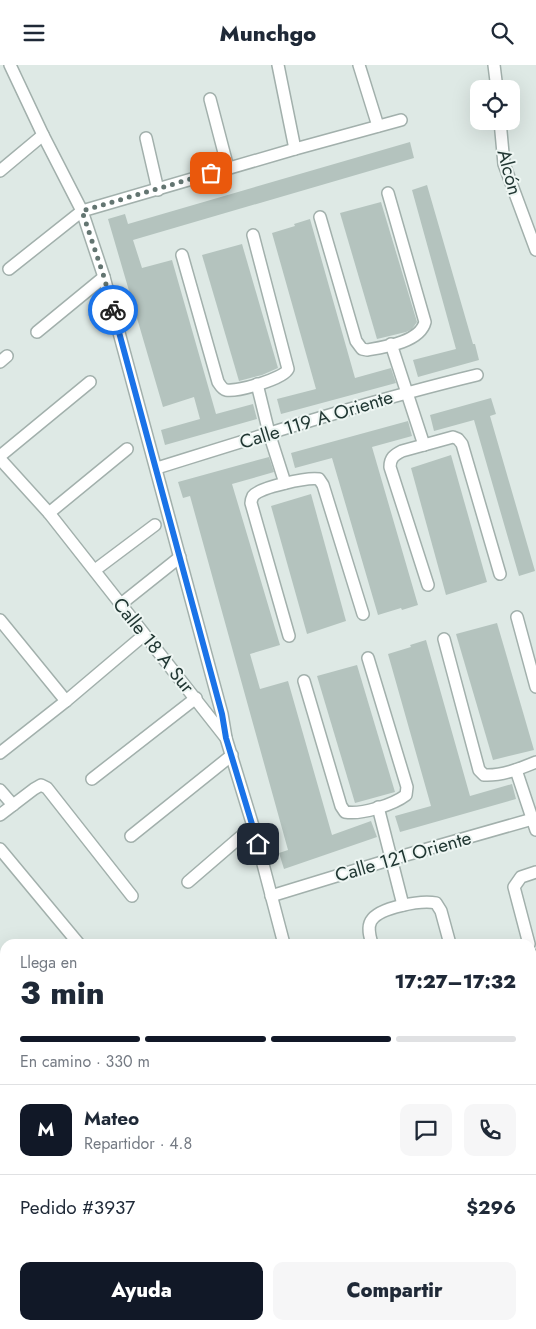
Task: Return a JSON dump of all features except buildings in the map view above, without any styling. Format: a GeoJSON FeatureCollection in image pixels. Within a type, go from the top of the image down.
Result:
{"type":"FeatureCollection","features":[{"type":"Feature","properties":{"kind":"street"},"geometry":{"type":"LineString","coordinates":[[10,65],[82,211],[104,277],[157,468],[222,714],[226,738]]}},
{"type":"Feature","properties":{"kind":"street"},"geometry":{"type":"LineString","coordinates":[[278,65],[296,149]]}},
{"type":"Feature","properties":{"kind":"street"},"geometry":{"type":"LineString","coordinates":[[359,65],[378,126]]}},
{"type":"Feature","properties":{"kind":"street"},"geometry":{"type":"LineString","coordinates":[[494,65],[495,80]]}},
{"type":"Feature","properties":{"kind":"street"},"geometry":{"type":"LineString","coordinates":[[210,99],[228,168]]}},
{"type":"Feature","properties":{"kind":"street"},"geometry":{"type":"LineString","coordinates":[[9,269],[82,211],[401,120]]}},
{"type":"Feature","properties":{"kind":"street","name":"Alcón"},"geometry":{"type":"LineString","coordinates":[[501,130],[504,164],[536,250]]}},
{"type":"Feature","properties":{"kind":"street"},"geometry":{"type":"LineString","coordinates":[[0,171],[43,135]]}},
{"type":"Feature","properties":{"kind":"street"},"geometry":{"type":"LineString","coordinates":[[146,138],[158,190]]}},
{"type":"Feature","properties":{"kind":"street"},"geometry":{"type":"LineString","coordinates":[[320,217],[356,341],[362,349],[367,351],[416,336],[422,332],[425,322],[388,193]]}},
{"type":"Feature","properties":{"kind":"street"},"geometry":{"type":"LineString","coordinates":[[182,255],[218,382],[222,388],[227,390],[257,384],[287,373],[288,363],[252,235]]}},
{"type":"Feature","properties":{"kind":"street"},"geometry":{"type":"LineString","coordinates":[[37,332],[104,277]]}},
{"type":"Feature","properties":{"kind":"street"},"geometry":{"type":"LineString","coordinates":[[391,344],[424,445]]}},
{"type":"Feature","properties":{"kind":"street","name":"Calle 119 A Oriente"},"geometry":{"type":"LineString","coordinates":[[157,468],[407,392],[477,375]]}},
{"type":"Feature","properties":{"kind":"street"},"geometry":{"type":"LineString","coordinates":[[0,458],[90,382]]}},
{"type":"Feature","properties":{"kind":"street"},"geometry":{"type":"LineString","coordinates":[[257,384],[269,433],[285,483]]}},
{"type":"Feature","properties":{"kind":"street"},"geometry":{"type":"LineString","coordinates":[[428,585],[390,467],[390,460],[395,454],[453,437],[462,444],[500,574]]}},
{"type":"Feature","properties":{"kind":"street"},"geometry":{"type":"LineString","coordinates":[[49,513],[126,449]]}},
{"type":"Feature","properties":{"kind":"street","name":"Calle 18 A Sur"},"geometry":{"type":"LineString","coordinates":[[0,458],[49,513],[226,738],[253,826],[283,939]]}},
{"type":"Feature","properties":{"kind":"street"},"geometry":{"type":"LineString","coordinates":[[289,636],[251,503],[252,497],[258,492],[285,483],[311,477],[319,479],[323,485],[363,614]]}},
{"type":"Feature","properties":{"kind":"street"},"geometry":{"type":"LineString","coordinates":[[95,571],[156,525]]}},
{"type":"Feature","properties":{"kind":"street"},"geometry":{"type":"LineString","coordinates":[[120,604],[180,557]]}},
{"type":"Feature","properties":{"kind":"street"},"geometry":{"type":"LineString","coordinates":[[517,617],[536,687]]}},
{"type":"Feature","properties":{"kind":"street"},"geometry":{"type":"LineString","coordinates":[[0,620],[66,701]]}},
{"type":"Feature","properties":{"kind":"street"},"geometry":{"type":"LineString","coordinates":[[0,753],[66,701],[144,635]]}},
{"type":"Feature","properties":{"kind":"street"},"geometry":{"type":"LineString","coordinates":[[444,639],[479,770],[484,775],[491,776],[516,770],[536,762]]}},
{"type":"Feature","properties":{"kind":"street"},"geometry":{"type":"LineString","coordinates":[[304,681],[344,812],[353,814],[399,801],[406,795],[407,787],[368,658]]}},
{"type":"Feature","properties":{"kind":"street"},"geometry":{"type":"LineString","coordinates":[[92,779],[196,698]]}},
{"type":"Feature","properties":{"kind":"street"},"geometry":{"type":"LineString","coordinates":[[131,836],[232,755]]}},
{"type":"Feature","properties":{"kind":"street"},"geometry":{"type":"LineString","coordinates":[[516,770],[535,822]]}},
{"type":"Feature","properties":{"kind":"street"},"geometry":{"type":"LineString","coordinates":[[0,815],[34,789],[41,785],[47,788],[132,896]]}},
{"type":"Feature","properties":{"kind":"street"},"geometry":{"type":"LineString","coordinates":[[0,790],[13,805]]}},
{"type":"Feature","properties":{"kind":"street"},"geometry":{"type":"LineString","coordinates":[[378,807],[403,905]]}},
{"type":"Feature","properties":{"kind":"street","name":"Calle 121 Oriente"},"geometry":{"type":"LineString","coordinates":[[270,896],[392,859],[535,822]]}},
{"type":"Feature","properties":{"kind":"street"},"geometry":{"type":"LineString","coordinates":[[188,882],[253,826]]}},
{"type":"Feature","properties":{"kind":"street"},"geometry":{"type":"LineString","coordinates":[[0,849],[74,939]]}},
{"type":"Feature","properties":{"kind":"street"},"geometry":{"type":"LineString","coordinates":[[528,939],[514,887],[521,877],[536,872]]}},
{"type":"Feature","properties":{"kind":"street"},"geometry":{"type":"LineString","coordinates":[[371,939],[369,932],[371,921],[379,913],[403,905],[427,901],[436,903],[441,911],[449,939]]}},
{"type":"Feature","properties":{"kind":"way so far"},"geometry":{"type":"LineString","coordinates":[[113,310],[82,211],[211,173]]}},
{"type":"Feature","properties":{"kind":"route"},"geometry":{"type":"LineString","coordinates":[[113,310],[222,714],[226,738],[258,844]]}}]}
